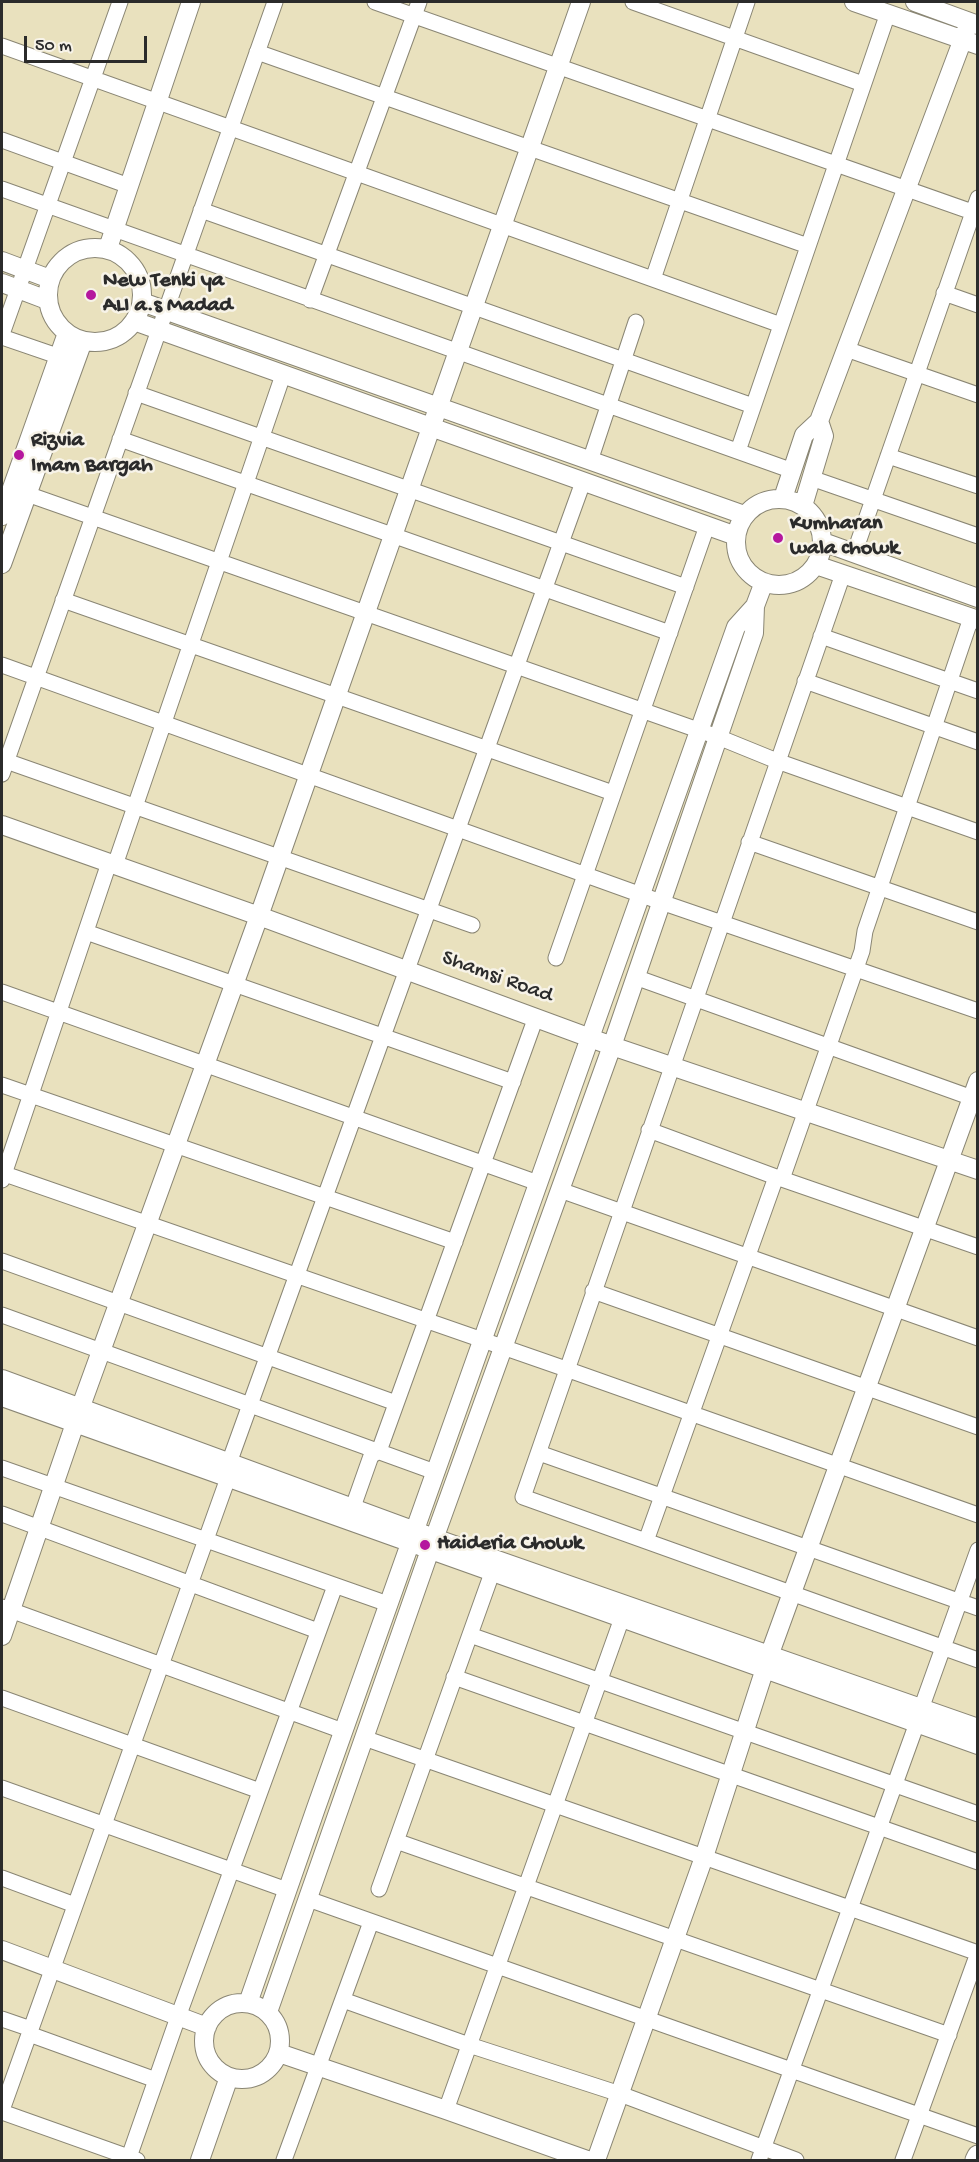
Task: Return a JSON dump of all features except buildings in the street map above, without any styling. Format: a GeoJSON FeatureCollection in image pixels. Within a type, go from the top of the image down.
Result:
{"type":"FeatureCollection","features":[{"type":"Feature","properties":{"kind":"street"},"geometry":{"type":"LineString","coordinates":[[67,359],[2,335],[10,286],[25,270],[120,2]]}},
{"type":"Feature","properties":{"kind":"street"},"geometry":{"type":"LineString","coordinates":[[108,248],[191,2]]}},
{"type":"Feature","properties":{"kind":"street"},"geometry":{"type":"LineString","coordinates":[[275,2],[4,767],[136,806],[472,925]]}},
{"type":"Feature","properties":{"kind":"street"},"geometry":{"type":"LineString","coordinates":[[375,2],[416,8],[558,66],[906,189],[976,208],[944,293],[854,554]]}},
{"type":"Feature","properties":{"kind":"street"},"geometry":{"type":"LineString","coordinates":[[2,1636],[6,1609],[39,1528],[259,916],[581,2]]}},
{"type":"Feature","properties":{"kind":"street"},"geometry":{"type":"LineString","coordinates":[[633,2],[863,84]]}},
{"type":"Feature","properties":{"kind":"street"},"geometry":{"type":"LineString","coordinates":[[653,279],[747,2]]}},
{"type":"Feature","properties":{"kind":"street"},"geometry":{"type":"LineString","coordinates":[[854,2],[888,13],[971,33]]}},
{"type":"Feature","properties":{"kind":"street"},"geometry":{"type":"LineString","coordinates":[[915,2],[971,33]]}},
{"type":"Feature","properties":{"kind":"street"},"geometry":{"type":"LineString","coordinates":[[310,300],[416,8]]}},
{"type":"Feature","properties":{"kind":"street"},"geometry":{"type":"LineString","coordinates":[[738,451],[888,13]]}},
{"type":"Feature","properties":{"kind":"street"},"geometry":{"type":"LineString","coordinates":[[783,498],[804,435],[819,421],[906,189],[971,33]]}},
{"type":"Feature","properties":{"kind":"street"},"geometry":{"type":"LineString","coordinates":[[2,46],[781,325]]}},
{"type":"Feature","properties":{"kind":"street"},"geometry":{"type":"LineString","coordinates":[[257,52],[808,246]]}},
{"type":"Feature","properties":{"kind":"street"},"geometry":{"type":"LineString","coordinates":[[2,140],[129,186]]}},
{"type":"Feature","properties":{"kind":"street"},"geometry":{"type":"LineString","coordinates":[[2,189],[793,471]]}},
{"type":"Feature","properties":{"kind":"street"},"geometry":{"type":"LineString","coordinates":[[201,210],[753,406]]}},
{"type":"Feature","properties":{"kind":"street"},"geometry":{"type":"LineString","coordinates":[[108,248],[127,260],[137,272],[142,287],[139,313],[128,329],[116,338],[101,342],[75,337],[59,327],[51,314],[47,300],[50,279],[55,268],[66,257],[81,249],[108,248]]}},
{"type":"Feature","properties":{"kind":"street"},"geometry":{"type":"LineString","coordinates":[[2,261],[50,279]]}},
{"type":"Feature","properties":{"kind":"street"},"geometry":{"type":"LineString","coordinates":[[10,286],[47,300]]}},
{"type":"Feature","properties":{"kind":"street"},"geometry":{"type":"LineString","coordinates":[[944,293],[978,305]]}},
{"type":"Feature","properties":{"kind":"street"},"geometry":{"type":"LineString","coordinates":[[142,302],[744,515]]}},
{"type":"Feature","properties":{"kind":"street"},"geometry":{"type":"LineString","coordinates":[[134,321],[736,536]]}},
{"type":"Feature","properties":{"kind":"street"},"geometry":{"type":"LineString","coordinates":[[590,461],[636,322]]}},
{"type":"Feature","properties":{"kind":"street"},"geometry":{"type":"LineString","coordinates":[[2,516],[18,485],[75,337]]}},
{"type":"Feature","properties":{"kind":"street"},"geometry":{"type":"LineString","coordinates":[[846,349],[978,395]]}},
{"type":"Feature","properties":{"kind":"street"},"geometry":{"type":"LineString","coordinates":[[283,375],[136,806],[86,932],[2,1176],[503,1347],[978,1515]]}},
{"type":"Feature","properties":{"kind":"street"},"geometry":{"type":"LineString","coordinates":[[136,393],[686,587]]}},
{"type":"Feature","properties":{"kind":"street"},"geometry":{"type":"LineString","coordinates":[[802,506],[824,436],[819,421]]}},
{"type":"Feature","properties":{"kind":"street"},"geometry":{"type":"LineString","coordinates":[[120,439],[670,633]]}},
{"type":"Feature","properties":{"kind":"street"},"geometry":{"type":"LineString","coordinates":[[888,456],[978,486]]}},
{"type":"Feature","properties":{"kind":"street"},"geometry":{"type":"LineString","coordinates":[[811,478],[978,536]]}},
{"type":"Feature","properties":{"kind":"street"},"geometry":{"type":"LineString","coordinates":[[335,1586],[178,2016],[131,2160],[2,2111],[206,1541],[250,1404],[583,482]]}},
{"type":"Feature","properties":{"kind":"street"},"geometry":{"type":"LineString","coordinates":[[18,485],[93,517],[978,832]]}},
{"type":"Feature","properties":{"kind":"street"},"geometry":{"type":"LineString","coordinates":[[2,564],[18,485]]}},
{"type":"Feature","properties":{"kind":"street"},"geometry":{"type":"LineString","coordinates":[[772,498],[783,498],[812,512],[820,526],[823,542],[816,565],[798,581],[787,584],[775,585],[751,575],[741,564],[736,550],[736,536],[744,515],[761,502],[772,498]]}},
{"type":"Feature","properties":{"kind":"street"},"geometry":{"type":"LineString","coordinates":[[556,958],[707,526]]}},
{"type":"Feature","properties":{"kind":"street"},"geometry":{"type":"LineString","coordinates":[[823,542],[978,598]]}},
{"type":"Feature","properties":{"kind":"street"},"geometry":{"type":"LineString","coordinates":[[646,1541],[748,1257],[806,1111],[862,951],[865,931],[934,727],[974,619],[816,565]]}},
{"type":"Feature","properties":{"kind":"street"},"geometry":{"type":"LineString","coordinates":[[843,574],[523,1497],[978,1660]]}},
{"type":"Feature","properties":{"kind":"street"},"geometry":{"type":"LineString","coordinates":[[268,2012],[432,1544],[612,1046],[754,633],[755,606],[764,582]]}},
{"type":"Feature","properties":{"kind":"street"},"geometry":{"type":"LineString","coordinates":[[63,600],[613,793]]}},
{"type":"Feature","properties":{"kind":"street"},"geometry":{"type":"LineString","coordinates":[[248,2003],[736,627],[755,606]]}},
{"type":"Feature","properties":{"kind":"street"},"geometry":{"type":"LineString","coordinates":[[821,636],[978,691]]}},
{"type":"Feature","properties":{"kind":"street"},"geometry":{"type":"LineString","coordinates":[[2,665],[661,902],[978,1011]]}},
{"type":"Feature","properties":{"kind":"street"},"geometry":{"type":"LineString","coordinates":[[805,681],[978,742]]}},
{"type":"Feature","properties":{"kind":"street","name":"Shamsi Road"},"geometry":{"type":"LineString","coordinates":[[2,825],[259,916],[612,1046],[978,1170]]}},
{"type":"Feature","properties":{"kind":"street"},"geometry":{"type":"LineString","coordinates":[[749,842],[978,922]]}},
{"type":"Feature","properties":{"kind":"street"},"geometry":{"type":"LineString","coordinates":[[86,932],[513,1082]]}},
{"type":"Feature","properties":{"kind":"street"},"geometry":{"type":"LineString","coordinates":[[596,2160],[704,1857],[767,1663],[949,1160],[976,1093],[828,1047],[635,977]]}},
{"type":"Feature","properties":{"kind":"street"},"geometry":{"type":"LineString","coordinates":[[2,992],[538,1183]]}},
{"type":"Feature","properties":{"kind":"street"},"geometry":{"type":"LineString","coordinates":[[353,1508],[371,1456],[379,1450],[536,1017]]}},
{"type":"Feature","properties":{"kind":"street"},"geometry":{"type":"LineString","coordinates":[[2,1085],[455,1242]]}},
{"type":"Feature","properties":{"kind":"street"},"geometry":{"type":"LineString","coordinates":[[649,1130],[978,1247]]}},
{"type":"Feature","properties":{"kind":"street"},"geometry":{"type":"LineString","coordinates":[[560,1190],[978,1338]]}},
{"type":"Feature","properties":{"kind":"street"},"geometry":{"type":"LineString","coordinates":[[2,1261],[396,1403]]}},
{"type":"Feature","properties":{"kind":"street"},"geometry":{"type":"LineString","coordinates":[[593,1291],[978,1427]]}},
{"type":"Feature","properties":{"kind":"street"},"geometry":{"type":"LineString","coordinates":[[2,1316],[435,1472]]}},
{"type":"Feature","properties":{"kind":"street"},"geometry":{"type":"LineString","coordinates":[[2,1379],[78,1416],[919,1716],[978,1745]]}},
{"type":"Feature","properties":{"kind":"street"},"geometry":{"type":"LineString","coordinates":[[2,1397],[78,1416]]}},
{"type":"Feature","properties":{"kind":"street"},"geometry":{"type":"LineString","coordinates":[[539,1452],[978,1608]]}},
{"type":"Feature","properties":{"kind":"street"},"geometry":{"type":"LineString","coordinates":[[2,1468],[53,1488],[388,1604]]}},
{"type":"Feature","properties":{"kind":"street"},"geometry":{"type":"LineString","coordinates":[[229,1471],[353,1508],[412,1537]]}},
{"type":"Feature","properties":{"kind":"street"},"geometry":{"type":"LineString","coordinates":[[2,1514],[318,1631]]}},
{"type":"Feature","properties":{"kind":"street"},"geometry":{"type":"LineString","coordinates":[[432,1544],[492,1573],[622,1618],[767,1663]]}},
{"type":"Feature","properties":{"kind":"street"},"geometry":{"type":"LineString","coordinates":[[761,2155],[978,1550]]}},
{"type":"Feature","properties":{"kind":"street"},"geometry":{"type":"LineString","coordinates":[[379,1888],[492,1573]]}},
{"type":"Feature","properties":{"kind":"street"},"geometry":{"type":"LineString","coordinates":[[6,1609],[343,1731]]}},
{"type":"Feature","properties":{"kind":"street"},"geometry":{"type":"LineString","coordinates":[[446,2110],[622,1618]]}},
{"type":"Feature","properties":{"kind":"street"},"geometry":{"type":"LineString","coordinates":[[470,1635],[978,1814]]}},
{"type":"Feature","properties":{"kind":"street"},"geometry":{"type":"LineString","coordinates":[[454,1677],[978,1862]]}},
{"type":"Feature","properties":{"kind":"street"},"geometry":{"type":"LineString","coordinates":[[2,1698],[260,1791]]}},
{"type":"Feature","properties":{"kind":"street"},"geometry":{"type":"LineString","coordinates":[[919,1716],[978,1728]]}},
{"type":"Feature","properties":{"kind":"street"},"geometry":{"type":"LineString","coordinates":[[364,1738],[978,1953],[903,2160]]}},
{"type":"Feature","properties":{"kind":"street"},"geometry":{"type":"LineString","coordinates":[[2,1788],[287,1890]]}},
{"type":"Feature","properties":{"kind":"street"},"geometry":{"type":"LineString","coordinates":[[396,1841],[949,2035]]}},
{"type":"Feature","properties":{"kind":"street"},"geometry":{"type":"LineString","coordinates":[[2,1878],[75,1905]]}},
{"type":"Feature","properties":{"kind":"street"},"geometry":{"type":"LineString","coordinates":[[308,1899],[978,2136]]}},
{"type":"Feature","properties":{"kind":"street"},"geometry":{"type":"LineString","coordinates":[[285,2160],[371,1922]]}},
{"type":"Feature","properties":{"kind":"street"},"geometry":{"type":"LineString","coordinates":[[2,1950],[207,2027]]}},
{"type":"Feature","properties":{"kind":"street"},"geometry":{"type":"LineString","coordinates":[[343,2000],[469,2045],[620,2094],[761,2155],[796,2160]]}},
{"type":"Feature","properties":{"kind":"street"},"geometry":{"type":"LineString","coordinates":[[248,2003],[255,2004],[268,2012],[275,2020],[280,2032],[279,2053],[271,2067],[261,2074],[250,2078],[229,2077],[217,2069],[206,2052],[204,2041],[207,2027],[218,2011],[236,2004],[248,2003]]}},
{"type":"Feature","properties":{"kind":"street"},"geometry":{"type":"LineString","coordinates":[[2,2019],[156,2080]]}},
{"type":"Feature","properties":{"kind":"street"},"geometry":{"type":"LineString","coordinates":[[279,2053],[586,2160]]}},
{"type":"Feature","properties":{"kind":"street"},"geometry":{"type":"LineString","coordinates":[[200,2160],[229,2077]]}},
{"type":"Feature","properties":{"kind":"place","name":"New Tenki ya ALI a.s Madad"},"geometry":{"type":"Point","coordinates":[91,295]}},
{"type":"Feature","properties":{"kind":"place","name":"Rizvia Imam Bargah"},"geometry":{"type":"Point","coordinates":[19,455]}},
{"type":"Feature","properties":{"kind":"place","name":"Kumharan wala chowk"},"geometry":{"type":"Point","coordinates":[778,538]}},
{"type":"Feature","properties":{"kind":"place","name":"Haideria Chowk"},"geometry":{"type":"Point","coordinates":[425,1545]}}]}
